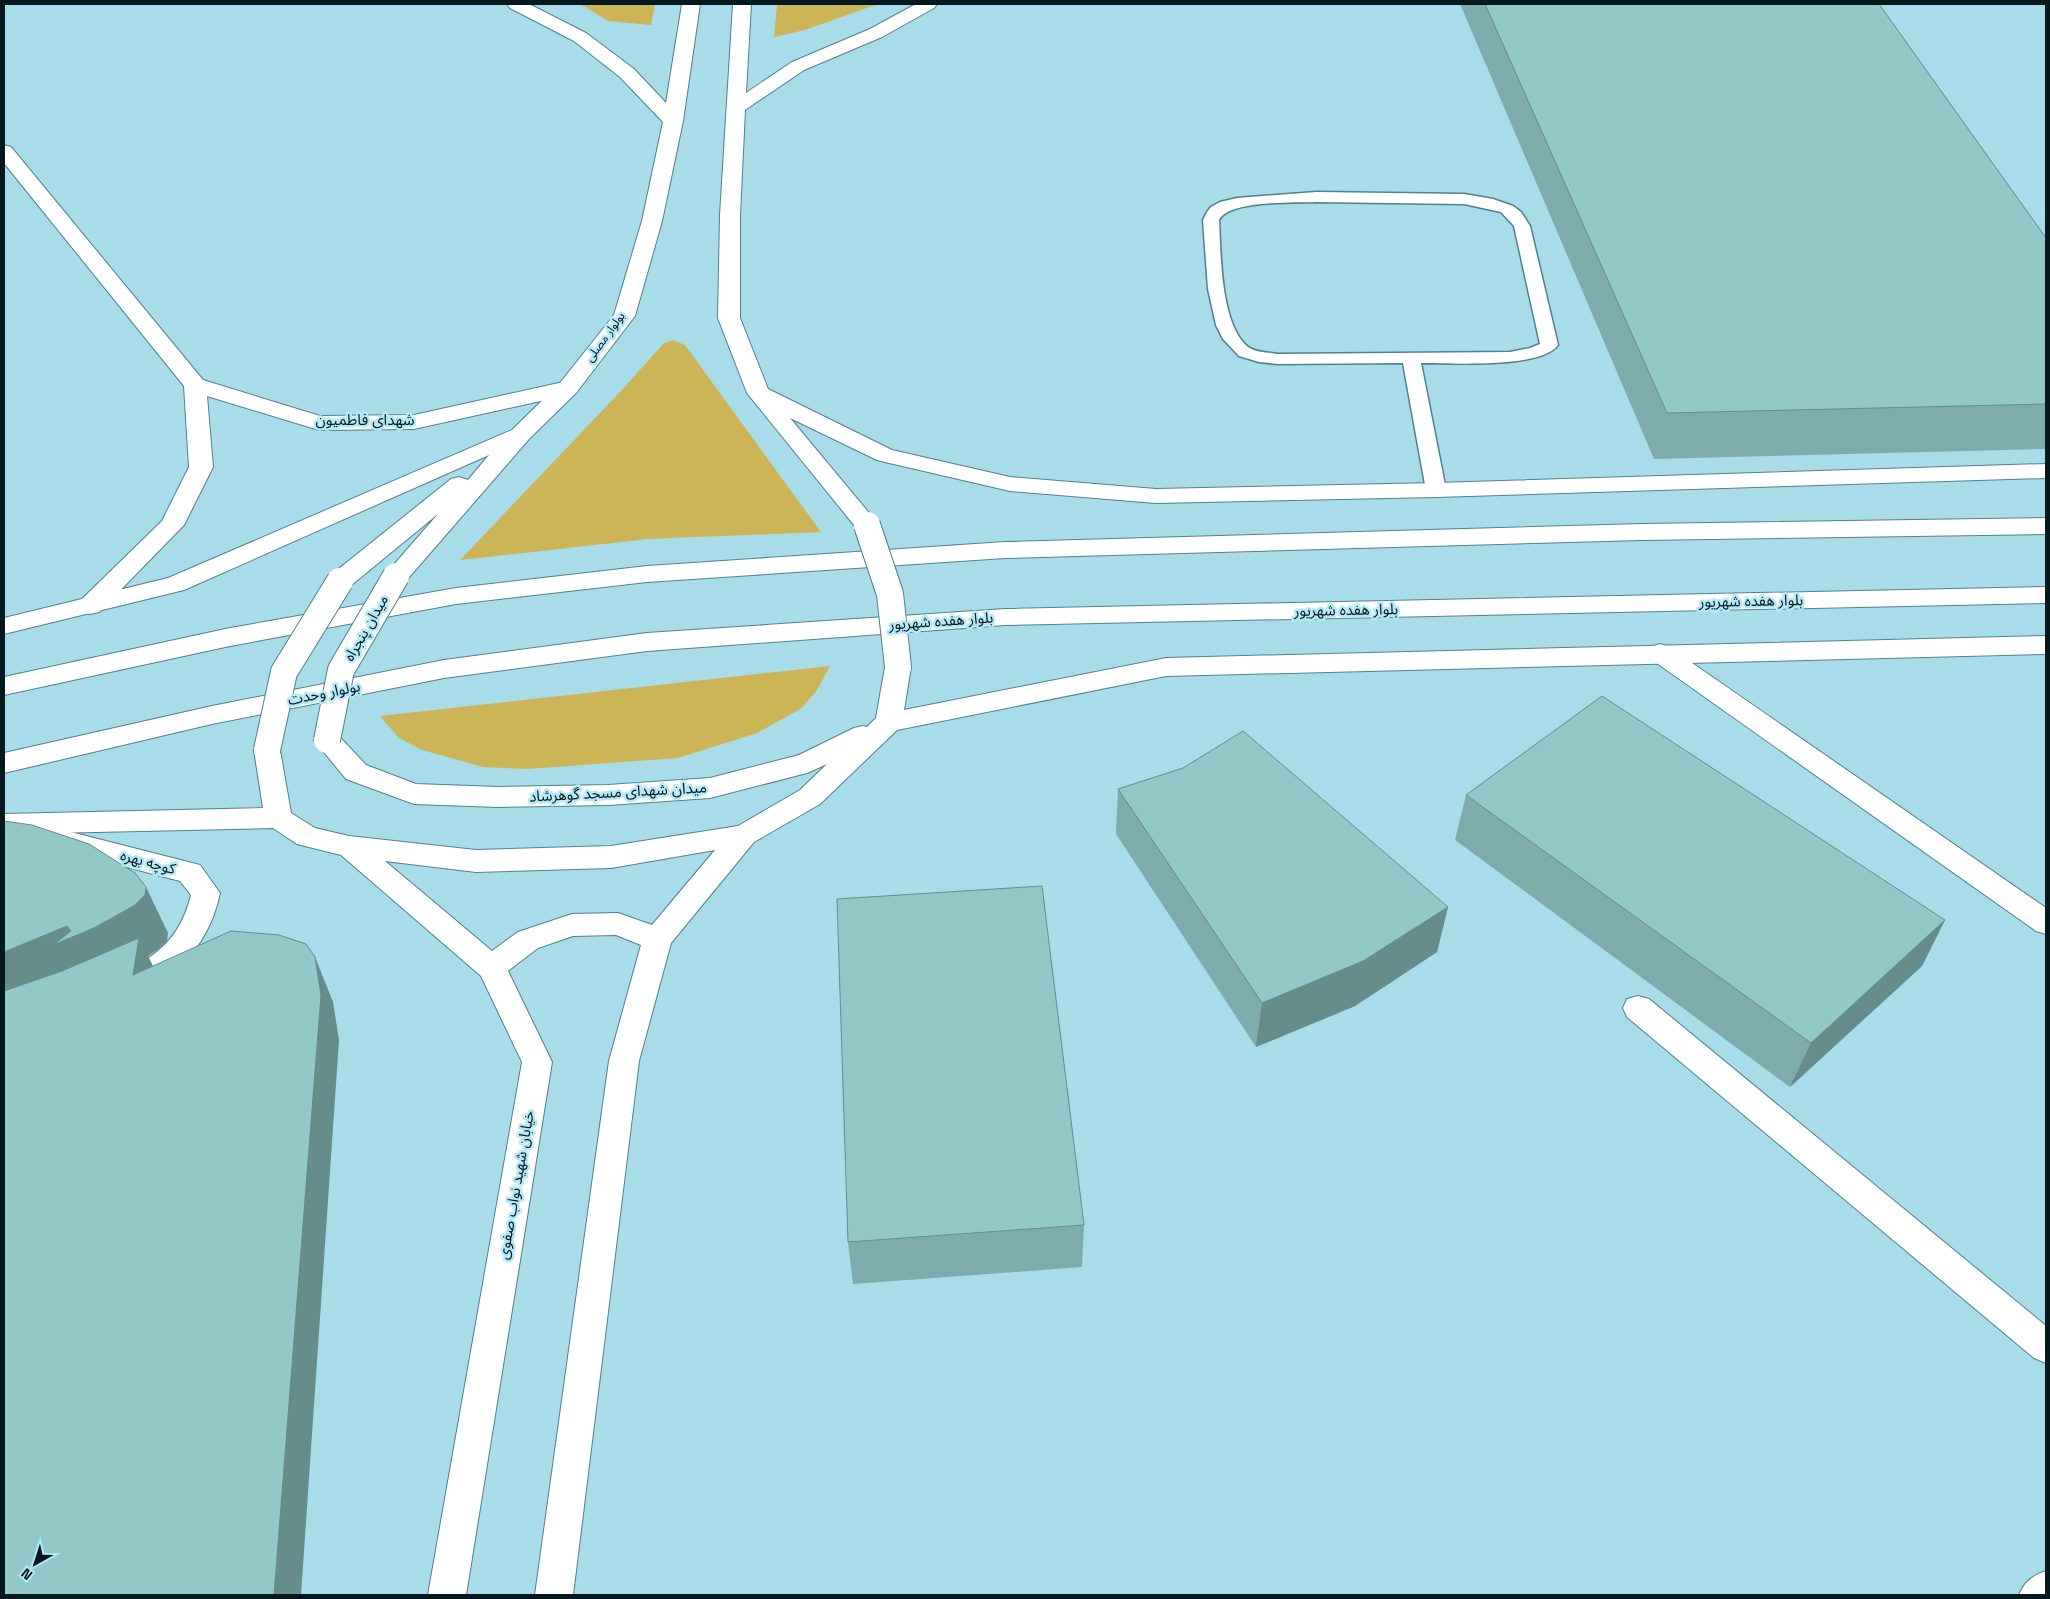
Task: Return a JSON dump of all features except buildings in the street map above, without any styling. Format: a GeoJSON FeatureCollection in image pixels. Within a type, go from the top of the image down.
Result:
{"type":"FeatureCollection","features":[{"type":"Feature","properties":{"kind":"main road"},"geometry":{"type":"LineString","coordinates":[[516,4],[588,43],[627,73],[674,122]]}},
{"type":"Feature","properties":{"kind":"main road","name":"بولوار مصلی"},"geometry":{"type":"LineString","coordinates":[[396,576],[521,434],[568,388],[624,316],[652,221],[674,122],[691,4]]}},
{"type":"Feature","properties":{"kind":"main road"},"geometry":{"type":"LineString","coordinates":[[554,1595],[624,1061],[657,939],[744,835],[810,797],[889,722],[898,667],[890,594],[867,525],[758,393],[729,318],[730,216],[742,4]]}},
{"type":"Feature","properties":{"kind":"main road"},"geometry":{"type":"LineString","coordinates":[[736,108],[798,66],[876,33],[928,4]]}},
{"type":"Feature","properties":{"kind":"main road"},"geometry":{"type":"LineString","coordinates":[[4,152],[195,384],[201,467],[172,525],[90,606]]}},
{"type":"Feature","properties":{"kind":"main road","name":"شهدای فاطمیون"},"geometry":{"type":"LineString","coordinates":[[195,384],[319,423],[414,422],[568,388]]}},
{"type":"Feature","properties":{"kind":"main road"},"geometry":{"type":"LineString","coordinates":[[758,393],[885,455],[1010,484],[1156,496],[1436,490],[2046,471]]}},
{"type":"Feature","properties":{"kind":"main road"},"geometry":{"type":"LineString","coordinates":[[4,626],[174,584],[521,434]]}},
{"type":"Feature","properties":{"kind":"main road"},"geometry":{"type":"LineString","coordinates":[[278,818],[267,750],[284,672],[340,581],[521,434]]}},
{"type":"Feature","properties":{"kind":"main road"},"geometry":{"type":"LineString","coordinates":[[4,686],[230,636],[456,596],[647,574],[1004,550],[1642,532],[2046,526]]}},
{"type":"Feature","properties":{"kind":"main road","name":"میدان پنجراه"},"geometry":{"type":"LineString","coordinates":[[327,740],[341,670],[396,576]]}},
{"type":"Feature","properties":{"kind":"main road","name":"بلوار هفده شهریور"},"geometry":{"type":"LineString","coordinates":[[647,642],[1005,617],[2046,595]]}},
{"type":"Feature","properties":{"kind":"main road","name":"بولوار وحدت"},"geometry":{"type":"LineString","coordinates":[[4,763],[212,715],[444,669],[647,642]]}},
{"type":"Feature","properties":{"kind":"main road","name":"میدان شهدای مسجد گوهرشاد"},"geometry":{"type":"LineString","coordinates":[[327,740],[356,772],[414,794],[498,798],[608,795],[710,788],[807,763],[889,722],[1166,667],[2046,645]]}},
{"type":"Feature","properties":{"kind":"main road"},"geometry":{"type":"LineString","coordinates":[[1660,654],[2046,923]]}},
{"type":"Feature","properties":{"kind":"main road"},"geometry":{"type":"LineString","coordinates":[[4,824],[278,818],[307,837],[349,846],[486,861],[611,857],[744,835]]}},
{"type":"Feature","properties":{"kind":"main road","name":"کوچه بهره"},"geometry":{"type":"LineString","coordinates":[[4,824],[190,873],[206,893],[203,913],[181,949],[152,972],[109,991]]}},
{"type":"Feature","properties":{"kind":"main road","name":"خیابان شهید نواب صفوی"},"geometry":{"type":"LineString","coordinates":[[349,846],[492,968],[537,1062],[447,1595]]}},
{"type":"Feature","properties":{"kind":"main road"},"geometry":{"type":"LineString","coordinates":[[492,968],[528,940],[572,925],[618,924],[657,939]]}},
{"type":"Feature","properties":{"kind":"main road"},"geometry":{"type":"LineString","coordinates":[[1638,1008],[2046,1347]]}},
{"type":"Feature","properties":{"kind":"main road"},"geometry":{"type":"LineString","coordinates":[[2038,1595],[2046,1589]]}},
{"type":"Feature","properties":{"kind":"lane"},"geometry":{"type":"LineString","coordinates":[[1316,198],[1464,199],[1493,204],[1507,209],[1516,216],[1522,226],[1549,345],[1545,349],[1536,352],[1510,357],[1411,357],[1278,359],[1254,356],[1242,351],[1232,341],[1217,301],[1211,220],[1216,211],[1230,204],[1316,198]]}},
{"type":"Feature","properties":{"kind":"lane"},"geometry":{"type":"LineString","coordinates":[[1411,357],[1436,490]]}},
{"type":"Feature","properties":{"kind":"shaded area"},"geometry":{"type":"Polygon","coordinates":[[[580,4],[655,4],[651,25],[608,21],[580,4]]]}},
{"type":"Feature","properties":{"kind":"shaded area"},"geometry":{"type":"Polygon","coordinates":[[[777,4],[878,4],[805,30],[774,37],[777,4]]]}},
{"type":"Feature","properties":{"kind":"shaded area"},"geometry":{"type":"Polygon","coordinates":[[[673,340],[685,345],[821,532],[648,539],[460,560],[620,392],[664,343],[673,340]]]}},
{"type":"Feature","properties":{"kind":"shaded area"},"geometry":{"type":"Polygon","coordinates":[[[830,666],[817,690],[802,708],[757,733],[678,758],[527,769],[483,767],[422,750],[399,738],[380,716],[830,666]]]}}]}
